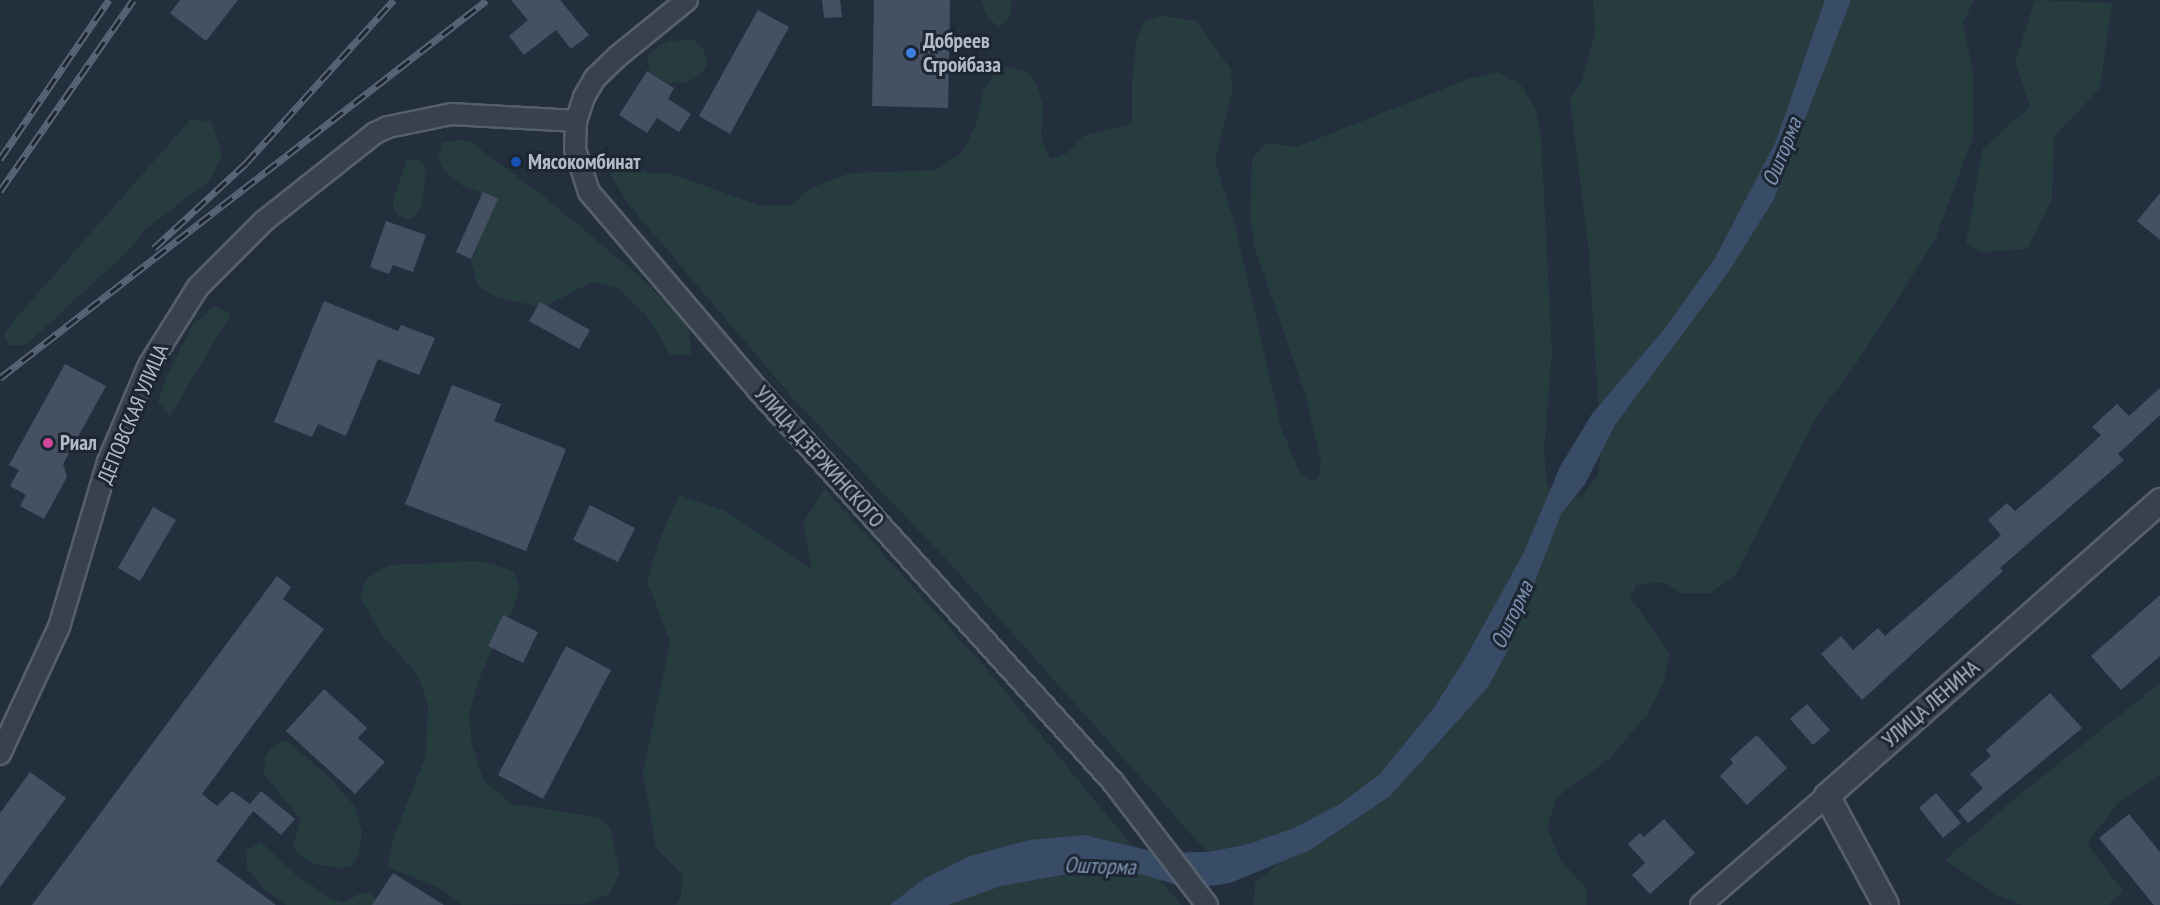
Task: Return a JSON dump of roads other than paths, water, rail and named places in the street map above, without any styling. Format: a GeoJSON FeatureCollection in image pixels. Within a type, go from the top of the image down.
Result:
{"type":"FeatureCollection","features":[{"type":"Feature","properties":{"kind":"street","name":"УЛИЦА ДЗЕРЖИНСКОГО"},"geometry":{"type":"LineString","coordinates":[[687,0],[595,78],[576,121],[575,149],[589,192],[758,389],[1153,831],[1207,905]]}},
{"type":"Feature","properties":{"kind":"street","name":"ДЕПОВСКАЯ УЛИЦА"},"geometry":{"type":"LineString","coordinates":[[0,754],[59,627],[108,462],[149,365],[198,287],[264,221],[382,130],[402,122],[452,114],[576,121]]}},
{"type":"Feature","properties":{"kind":"street","name":"УЛИЦА ЛЕНИНА"},"geometry":{"type":"LineString","coordinates":[[1701,905],[2160,501]]}},
{"type":"Feature","properties":{"kind":"street"},"geometry":{"type":"LineString","coordinates":[[1827,796],[1886,905]]}},
{"type":"Feature","properties":{"kind":"water","name":"Ошторма"},"geometry":{"type":"Polygon","coordinates":[[[1825,0],[1851,0],[1774,199],[1727,274],[1615,425],[1585,484],[1561,514],[1509,648],[1488,687],[1390,796],[1310,850],[1230,883],[1203,887],[1174,884],[1140,874],[1073,873],[1001,886],[948,905],[890,905],[924,879],[970,856],[1029,840],[1084,835],[1160,853],[1207,852],[1245,845],[1292,829],[1340,804],[1380,774],[1433,709],[1465,659],[1523,554],[1560,467],[1592,414],[1666,327],[1714,260],[1776,141],[1825,0]]]}},
{"type":"Feature","properties":{"kind":"railway"},"geometry":{"type":"LineString","coordinates":[[0,159],[109,0]]}},
{"type":"Feature","properties":{"kind":"railway"},"geometry":{"type":"LineString","coordinates":[[0,191],[133,0]]}},
{"type":"Feature","properties":{"kind":"railway"},"geometry":{"type":"LineString","coordinates":[[154,248],[246,163],[394,0]]}},
{"type":"Feature","properties":{"kind":"railway"},"geometry":{"type":"LineString","coordinates":[[0,378],[487,0]]}},
{"type":"Feature","properties":{"kind":"place","name":"Добреев Стройбаза"},"geometry":{"type":"Point","coordinates":[911,53]}},
{"type":"Feature","properties":{"kind":"place","name":"Мясокомбинат"},"geometry":{"type":"Point","coordinates":[516,162]}},
{"type":"Feature","properties":{"kind":"place","name":"Риал"},"geometry":{"type":"Point","coordinates":[48,443]}}]}
